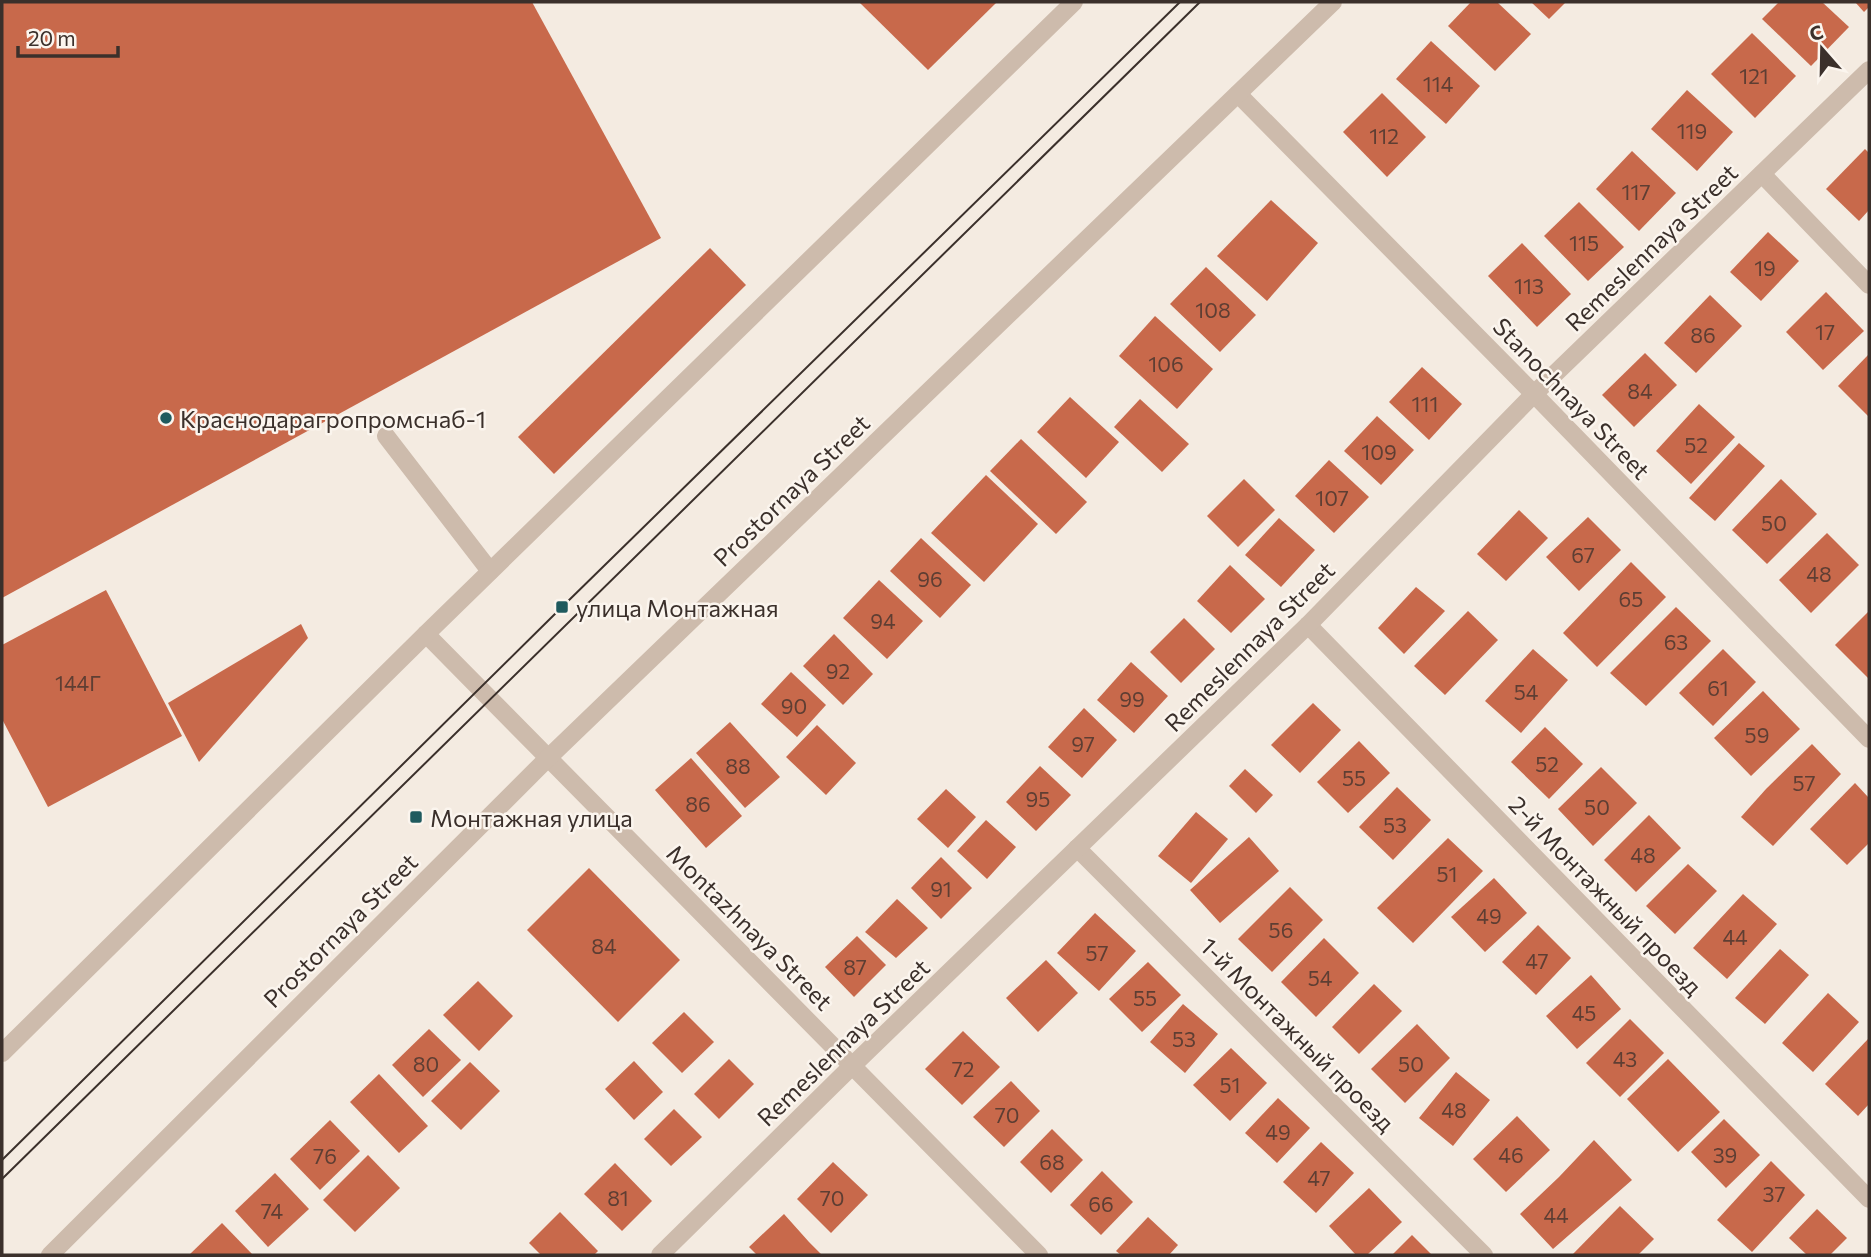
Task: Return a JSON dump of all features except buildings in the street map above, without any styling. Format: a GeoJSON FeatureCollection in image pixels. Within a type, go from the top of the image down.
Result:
{"type":"FeatureCollection","features":[{"type":"Feature","properties":{"kind":"street"},"geometry":{"type":"LineString","coordinates":[[2,1053],[490,571],[1074,2]]}},
{"type":"Feature","properties":{"kind":"street","name":"Prostornaya Street"},"geometry":{"type":"LineString","coordinates":[[50,1255],[548,758],[1333,2]]}},
{"type":"Feature","properties":{"kind":"street","name":"Remeslennaya Street"},"geometry":{"type":"LineString","coordinates":[[660,1255],[1308,625],[1534,394],[1869,70]]}},
{"type":"Feature","properties":{"kind":"street","name":"Stanochnaya Street"},"geometry":{"type":"LineString","coordinates":[[1238,94],[1869,739]]}},
{"type":"Feature","properties":{"kind":"street"},"geometry":{"type":"LineString","coordinates":[[1762,174],[1869,285]]}},
{"type":"Feature","properties":{"kind":"street"},"geometry":{"type":"LineString","coordinates":[[386,436],[490,571]]}},
{"type":"Feature","properties":{"kind":"street","name":"2-й Монтажный проезд"},"geometry":{"type":"LineString","coordinates":[[1308,625],[1869,1199]]}},
{"type":"Feature","properties":{"kind":"street","name":"Montazhnaya Street"},"geometry":{"type":"LineString","coordinates":[[426,634],[1039,1255]]}},
{"type":"Feature","properties":{"kind":"street","name":"1-й Монтажный проезд"},"geometry":{"type":"LineString","coordinates":[[1077,848],[1485,1255]]}},
{"type":"Feature","properties":{"kind":"tram line"},"geometry":{"type":"LineString","coordinates":[[2,1160],[1180,2]]}},
{"type":"Feature","properties":{"kind":"tram line"},"geometry":{"type":"LineString","coordinates":[[2,1179],[1200,2]]}},
{"type":"Feature","properties":{"kind":"place","name":"Краснодарагропромснаб-1"},"geometry":{"type":"Point","coordinates":[166,418]}},
{"type":"Feature","properties":{"kind":"place","name":"улица Монтажная"},"geometry":{"type":"Point","coordinates":[562,607]}},
{"type":"Feature","properties":{"kind":"place","name":"Монтажная улица"},"geometry":{"type":"Point","coordinates":[416,817]}}]}
